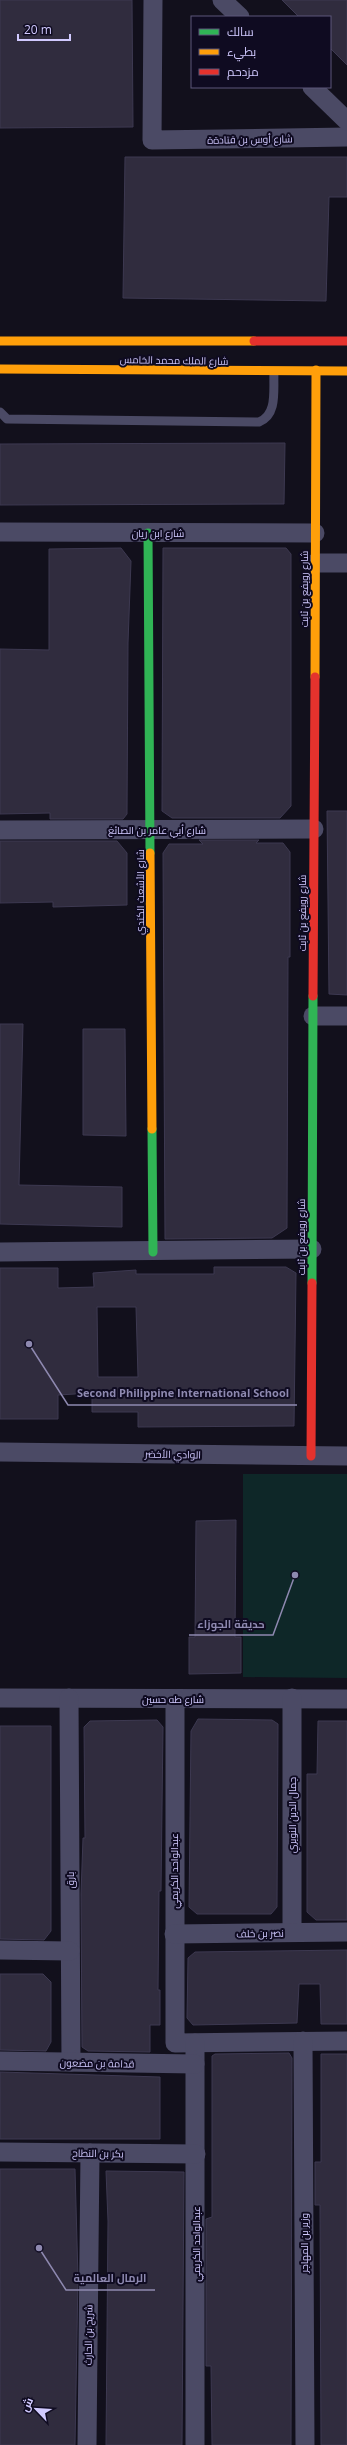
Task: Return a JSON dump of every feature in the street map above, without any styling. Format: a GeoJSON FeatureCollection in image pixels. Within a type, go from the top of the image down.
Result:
{"type":"FeatureCollection","features":[{"type":"Feature","properties":{"kind":"street","name":"شارع أوس بن قتادةة"},"geometry":{"type":"LineString","coordinates":[[153,0],[152,140],[347,137]]}},
{"type":"Feature","properties":{"kind":"street"},"geometry":{"type":"LineString","coordinates":[[222,0],[239,16]]}},
{"type":"Feature","properties":{"kind":"street"},"geometry":{"type":"LineString","coordinates":[[313,88],[347,121]]}},
{"type":"Feature","properties":{"kind":"street","name":"شارع الملك محمد الخامس"},"geometry":{"type":"LineString","coordinates":[[0,341],[347,341]]}},
{"type":"Feature","properties":{"kind":"street","name":"شارع الملك محمد الخامس"},"geometry":{"type":"LineString","coordinates":[[0,369],[274,372],[316,370],[347,371]]}},
{"type":"Feature","properties":{"kind":"street","name":"شارع رويفع بن ثابت"},"geometry":{"type":"LineString","coordinates":[[311,1456],[316,370]]}},
{"type":"Feature","properties":{"kind":"street","name":"شارع ابن ريان"},"geometry":{"type":"LineString","coordinates":[[0,532],[315,532]]}},
{"type":"Feature","properties":{"kind":"street","name":"شارع الأشعث الكندي"},"geometry":{"type":"LineString","coordinates":[[148,533],[153,1252]]}},
{"type":"Feature","properties":{"kind":"street"},"geometry":{"type":"LineString","coordinates":[[315,563],[347,563]]}},
{"type":"Feature","properties":{"kind":"street","name":"شارع أبي عامر بن الصائغ"},"geometry":{"type":"LineString","coordinates":[[0,830],[150,831],[314,829]]}},
{"type":"Feature","properties":{"kind":"street"},"geometry":{"type":"LineString","coordinates":[[313,1016],[347,1016]]}},
{"type":"Feature","properties":{"kind":"street"},"geometry":{"type":"LineString","coordinates":[[0,1252],[153,1252],[312,1249]]}},
{"type":"Feature","properties":{"kind":"street","name":"الوادي الأخضر"},"geometry":{"type":"LineString","coordinates":[[0,1452],[347,1456]]}},
{"type":"Feature","properties":{"kind":"street","name":"شارع طه حسين"},"geometry":{"type":"LineString","coordinates":[[0,1698],[347,1699]]}},
{"type":"Feature","properties":{"kind":"street","name":"بارق"},"geometry":{"type":"LineString","coordinates":[[69,1698],[71,2062]]}},
{"type":"Feature","properties":{"kind":"street","name":"جمال الدين النويري"},"geometry":{"type":"LineString","coordinates":[[292,1698],[292,1932]]}},
{"type":"Feature","properties":{"kind":"street","name":"عبدالواحد الكريمي"},"geometry":{"type":"LineString","coordinates":[[175,1699],[175,2043],[195,2043],[195,2445]]}},
{"type":"Feature","properties":{"kind":"street","name":"نصر بن خلف"},"geometry":{"type":"LineString","coordinates":[[174,1934],[347,1932]]}},
{"type":"Feature","properties":{"kind":"street"},"geometry":{"type":"LineString","coordinates":[[0,1950],[70,1951]]}},
{"type":"Feature","properties":{"kind":"street","name":"وزير بن المهاجر"},"geometry":{"type":"LineString","coordinates":[[303,2041],[305,2445]]}},
{"type":"Feature","properties":{"kind":"street"},"geometry":{"type":"LineString","coordinates":[[195,2043],[347,2041]]}},
{"type":"Feature","properties":{"kind":"street","name":"قدامة بن مضعون"},"geometry":{"type":"LineString","coordinates":[[0,2061],[194,2064]]}},
{"type":"Feature","properties":{"kind":"street","name":"بكر بن النطاح"},"geometry":{"type":"LineString","coordinates":[[0,2152],[196,2154]]}},
{"type":"Feature","properties":{"kind":"street","name":"شريح بن الحارث"},"geometry":{"type":"LineString","coordinates":[[87,2445],[90,2153]]}},
{"type":"Feature","properties":{"kind":"lane"},"geometry":{"type":"LineString","coordinates":[[0,412],[7,419],[259,422],[267,419],[272,412],[274,372]]}},
{"type":"Feature","properties":{"kind":"green space"},"geometry":{"type":"Polygon","coordinates":[[[243,1474],[347,1474],[347,1678],[243,1677],[243,1474]]]}},
{"type":"Feature","properties":{"kind":"building"},"geometry":{"type":"Polygon","coordinates":[[[0,0],[132,0],[133,127],[0,128],[0,0]]]}},
{"type":"Feature","properties":{"kind":"building"},"geometry":{"type":"Polygon","coordinates":[[[282,0],[347,0],[347,65],[331,49],[331,16],[298,16],[282,0]]]}},
{"type":"Feature","properties":{"kind":"building"},"geometry":{"type":"Polygon","coordinates":[[[125,157],[347,157],[347,197],[329,197],[326,301],[123,298],[125,157]]]}},
{"type":"Feature","properties":{"kind":"building"},"geometry":{"type":"Polygon","coordinates":[[[285,443],[284,504],[0,505],[0,444],[285,443]]]}},
{"type":"Feature","properties":{"kind":"building"},"geometry":{"type":"Polygon","coordinates":[[[121,548],[131,561],[128,643],[127,814],[123,819],[50,819],[50,813],[0,814],[0,649],[49,650],[49,549],[121,548]]]}},
{"type":"Feature","properties":{"kind":"building"},"geometry":{"type":"Polygon","coordinates":[[[163,548],[286,548],[291,554],[291,806],[280,818],[172,818],[162,811],[163,548]]]}},
{"type":"Feature","properties":{"kind":"building"},"geometry":{"type":"Polygon","coordinates":[[[327,811],[347,811],[347,995],[329,994],[327,811]]]}},
{"type":"Feature","properties":{"kind":"building"},"geometry":{"type":"Polygon","coordinates":[[[199,840],[259,840],[256,843],[283,843],[290,852],[287,1228],[272,1238],[165,1239],[163,853],[169,844],[203,844],[199,840]]]}},
{"type":"Feature","properties":{"kind":"building"},"geometry":{"type":"Polygon","coordinates":[[[0,841],[117,841],[127,853],[127,905],[53,907],[53,902],[0,903],[0,841]]]}},
{"type":"Feature","properties":{"kind":"building"},"geometry":{"type":"Polygon","coordinates":[[[0,1024],[23,1024],[19,1185],[122,1187],[122,1227],[0,1224],[0,1024]]]}},
{"type":"Feature","properties":{"kind":"building"},"geometry":{"type":"Polygon","coordinates":[[[83,1029],[125,1029],[126,1136],[83,1135],[83,1029]]]}},
{"type":"Feature","properties":{"kind":"building"},"geometry":{"type":"Polygon","coordinates":[[[214,1267],[286,1267],[296,1273],[294,1426],[138,1427],[138,1412],[92,1412],[92,1393],[58,1395],[58,1419],[0,1419],[0,1268],[58,1268],[58,1288],[94,1287],[93,1273],[136,1270],[136,1274],[214,1274],[214,1267]],[[97,1307],[98,1377],[138,1377],[136,1307],[97,1307]]]}},
{"type":"Feature","properties":{"kind":"building"},"geometry":{"type":"Polygon","coordinates":[[[236,1520],[235,1637],[241,1637],[241,1673],[189,1674],[189,1637],[195,1637],[196,1521],[236,1520]]]}},
{"type":"Feature","properties":{"kind":"building"},"geometry":{"type":"Polygon","coordinates":[[[198,1719],[272,1720],[278,1724],[277,1907],[271,1914],[197,1914],[189,1907],[191,1731],[198,1719]]]}},
{"type":"Feature","properties":{"kind":"building"},"geometry":{"type":"Polygon","coordinates":[[[157,1720],[163,1727],[158,1990],[160,1990],[160,2025],[150,2025],[150,2052],[88,2051],[82,2047],[81,1894],[83,1838],[85,1838],[84,1727],[90,1721],[157,1720]]]}},
{"type":"Feature","properties":{"kind":"building"},"geometry":{"type":"Polygon","coordinates":[[[318,1721],[347,1721],[347,1920],[316,1920],[307,1912],[307,1774],[317,1774],[318,1721]]]}},
{"type":"Feature","properties":{"kind":"building"},"geometry":{"type":"Polygon","coordinates":[[[0,1726],[51,1726],[51,1931],[44,1940],[0,1939],[0,1726]]]}},
{"type":"Feature","properties":{"kind":"building"},"geometry":{"type":"Polygon","coordinates":[[[347,1950],[347,2024],[321,2024],[320,1984],[299,1984],[297,2023],[193,2025],[187,2018],[188,1958],[195,1952],[347,1950]]]}},
{"type":"Feature","properties":{"kind":"building"},"geometry":{"type":"Polygon","coordinates":[[[0,1974],[43,1974],[51,1982],[51,2042],[46,2051],[0,2050],[0,1974]]]}},
{"type":"Feature","properties":{"kind":"building"},"geometry":{"type":"Polygon","coordinates":[[[289,2053],[292,2058],[291,2445],[212,2445],[211,2366],[206,2366],[206,2219],[212,2217],[212,2056],[215,2054],[289,2053]]]}},
{"type":"Feature","properties":{"kind":"building"},"geometry":{"type":"Polygon","coordinates":[[[321,2054],[347,2054],[347,2445],[321,2445],[320,2205],[315,2205],[315,2162],[321,2162],[321,2054]]]}},
{"type":"Feature","properties":{"kind":"building"},"geometry":{"type":"Polygon","coordinates":[[[0,2072],[160,2077],[160,2139],[0,2139],[0,2072]]]}},
{"type":"Feature","properties":{"kind":"building"},"geometry":{"type":"Polygon","coordinates":[[[0,2169],[75,2169],[78,2278],[75,2445],[0,2445],[0,2169]]]}},
{"type":"Feature","properties":{"kind":"building"},"geometry":{"type":"Polygon","coordinates":[[[106,2171],[184,2172],[182,2445],[106,2445],[108,2221],[106,2171]]]}},
{"type":"Feature","properties":{"kind":"traffic: fast"},"geometry":{"type":"LineString","coordinates":[[148,533],[150,853]]}},
{"type":"Feature","properties":{"kind":"traffic: fast"},"geometry":{"type":"LineString","coordinates":[[312,1283],[313,996]]}},
{"type":"Feature","properties":{"kind":"traffic: fast"},"geometry":{"type":"LineString","coordinates":[[152,1129],[153,1252]]}},
{"type":"Feature","properties":{"kind":"traffic: slow"},"geometry":{"type":"LineString","coordinates":[[0,341],[254,341]]}},
{"type":"Feature","properties":{"kind":"traffic: slow"},"geometry":{"type":"LineString","coordinates":[[0,369],[347,371]]}},
{"type":"Feature","properties":{"kind":"traffic: slow"},"geometry":{"type":"LineString","coordinates":[[315,677],[316,370]]}},
{"type":"Feature","properties":{"kind":"traffic: slow"},"geometry":{"type":"LineString","coordinates":[[150,853],[152,1129]]}},
{"type":"Feature","properties":{"kind":"traffic: jam"},"geometry":{"type":"LineString","coordinates":[[254,341],[347,341]]}},
{"type":"Feature","properties":{"kind":"traffic: jam"},"geometry":{"type":"LineString","coordinates":[[313,996],[315,677]]}},
{"type":"Feature","properties":{"kind":"traffic: jam"},"geometry":{"type":"LineString","coordinates":[[311,1456],[312,1283]]}},
{"type":"Feature","properties":{"kind":"place","name":"Second Philippine International School"},"geometry":{"type":"Point","coordinates":[29,1344]}},
{"type":"Feature","properties":{"kind":"place","name":"حديقة الجوزاء"},"geometry":{"type":"Point","coordinates":[295,1575]}},
{"type":"Feature","properties":{"kind":"place","name":"الرمال العالمية"},"geometry":{"type":"Point","coordinates":[39,2248]}}]}
